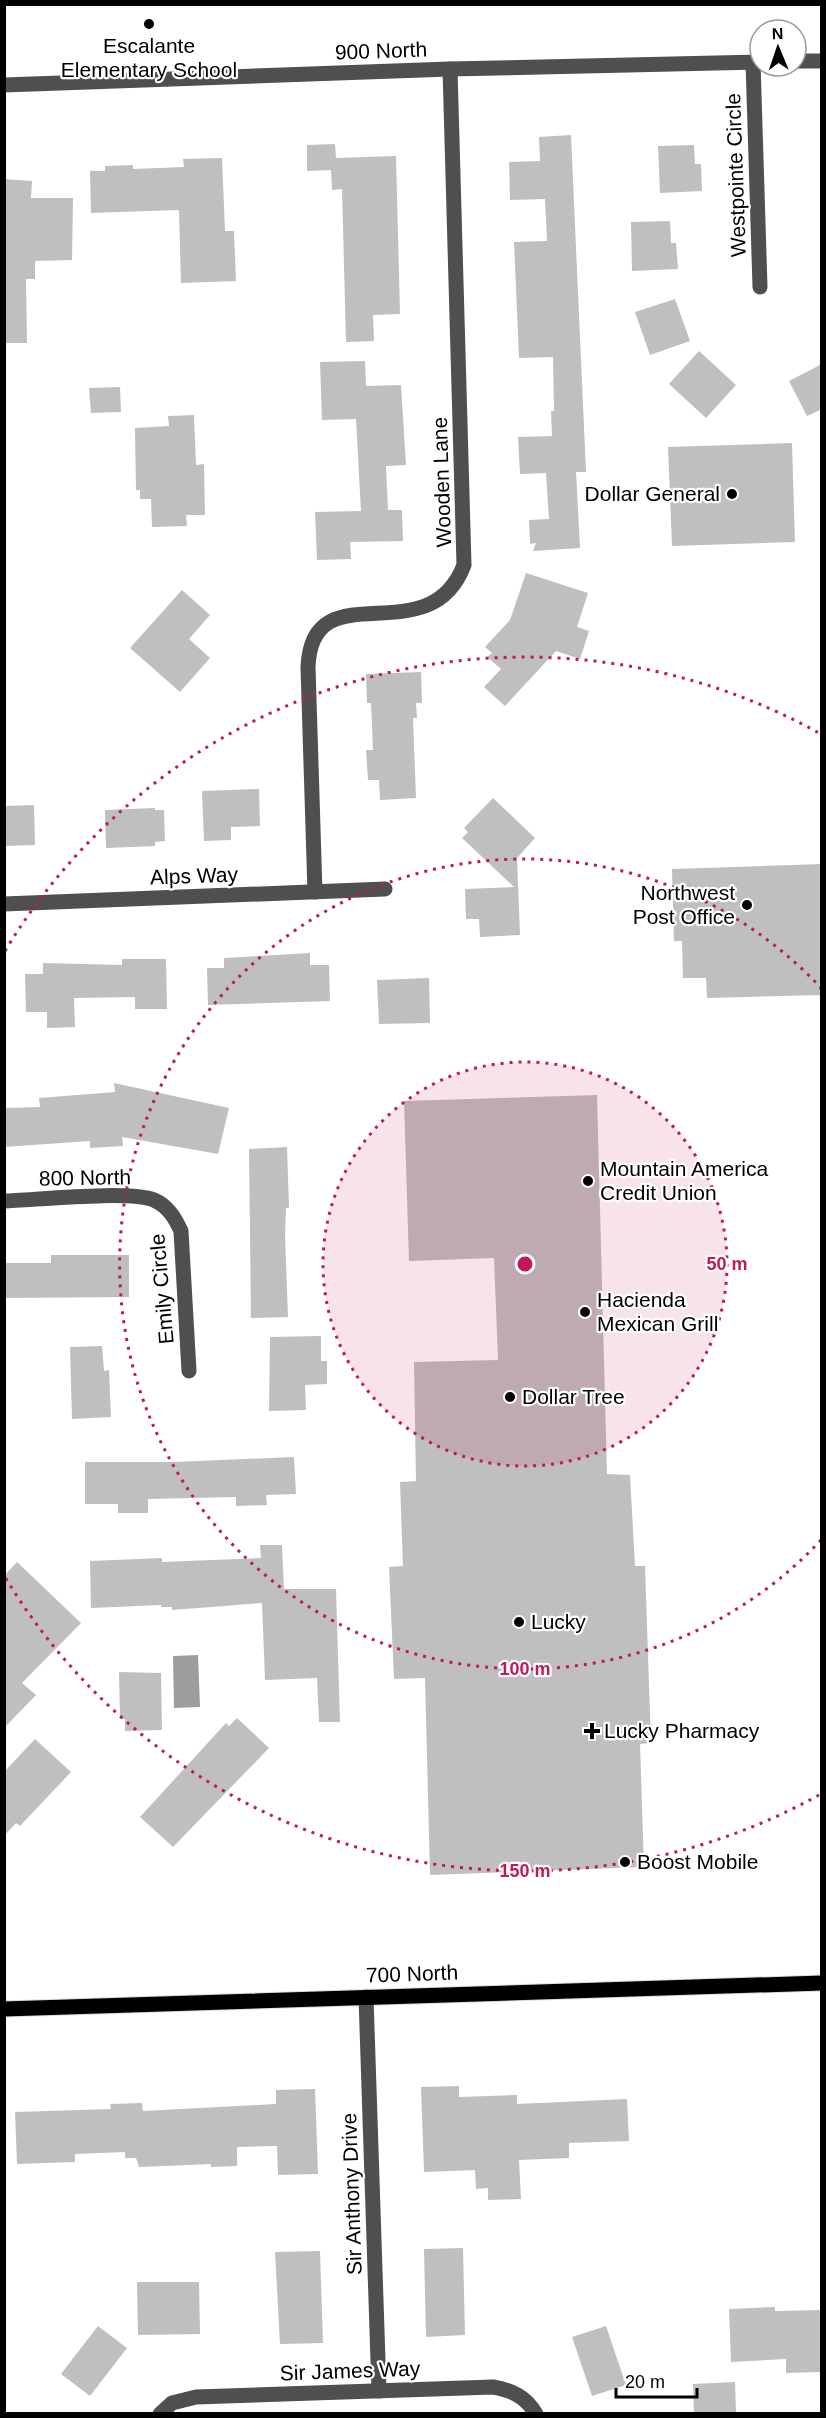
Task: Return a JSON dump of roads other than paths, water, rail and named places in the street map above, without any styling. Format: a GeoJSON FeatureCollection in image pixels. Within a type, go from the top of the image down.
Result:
{"type":"FeatureCollection","features":[{"type":"Feature","properties":{"kind":"main road","name":"700 North"},"geometry":{"type":"LineString","coordinates":[[4,2009],[822,1983]]}},
{"type":"Feature","properties":{"kind":"street","name":"900 North"},"geometry":{"type":"LineString","coordinates":[[4,85],[450,69],[748,62]]}},
{"type":"Feature","properties":{"kind":"street","name":"Wooden Lane"},"geometry":{"type":"LineString","coordinates":[[315,892],[308,667],[312,641],[320,630],[342,616],[426,608],[450,591],[464,566],[450,69]]}},
{"type":"Feature","properties":{"kind":"street","name":"Westpointe Circle"},"geometry":{"type":"LineString","coordinates":[[756,78],[760,287]]}},
{"type":"Feature","properties":{"kind":"street","name":"Alps Way"},"geometry":{"type":"LineString","coordinates":[[4,904],[385,889]]}},
{"type":"Feature","properties":{"kind":"street","name":"800 North"},"geometry":{"type":"LineString","coordinates":[[4,1201],[133,1196],[156,1201],[165,1206]]}},
{"type":"Feature","properties":{"kind":"street","name":"Emily Circle"},"geometry":{"type":"LineString","coordinates":[[165,1206],[175,1217],[183,1239],[189,1371]]}},
{"type":"Feature","properties":{"kind":"street","name":"Sir Anthony Drive"},"geometry":{"type":"LineString","coordinates":[[366,1996],[379,2391]]}},
{"type":"Feature","properties":{"kind":"street","name":"Sir James Way"},"geometry":{"type":"LineString","coordinates":[[160,2414],[172,2403],[196,2397],[493,2387],[517,2394],[527,2401],[536,2414]]}},
{"type":"Feature","properties":{"kind":"place","name":"Escalante Elementary School"},"geometry":{"type":"Point","coordinates":[149,24]}},
{"type":"Feature","properties":{"kind":"place","name":"Dollar General"},"geometry":{"type":"Point","coordinates":[732,494]}},
{"type":"Feature","properties":{"kind":"place","name":"Northwest Post Office"},"geometry":{"type":"Point","coordinates":[747,905]}},
{"type":"Feature","properties":{"kind":"place","name":"Mountain America Credit Union"},"geometry":{"type":"Point","coordinates":[588,1181]}},
{"type":"Feature","properties":{"kind":"place","name":"Hacienda Mexican Grill"},"geometry":{"type":"Point","coordinates":[585,1312]}},
{"type":"Feature","properties":{"kind":"place","name":"Dollar Tree"},"geometry":{"type":"Point","coordinates":[510,1397]}},
{"type":"Feature","properties":{"kind":"place","name":"Lucky"},"geometry":{"type":"Point","coordinates":[519,1622]}},
{"type":"Feature","properties":{"kind":"place","name":"Lucky Pharmacy"},"geometry":{"type":"Point","coordinates":[592,1731]}},
{"type":"Feature","properties":{"kind":"place","name":"Boost Mobile"},"geometry":{"type":"Point","coordinates":[625,1862]}}]}
